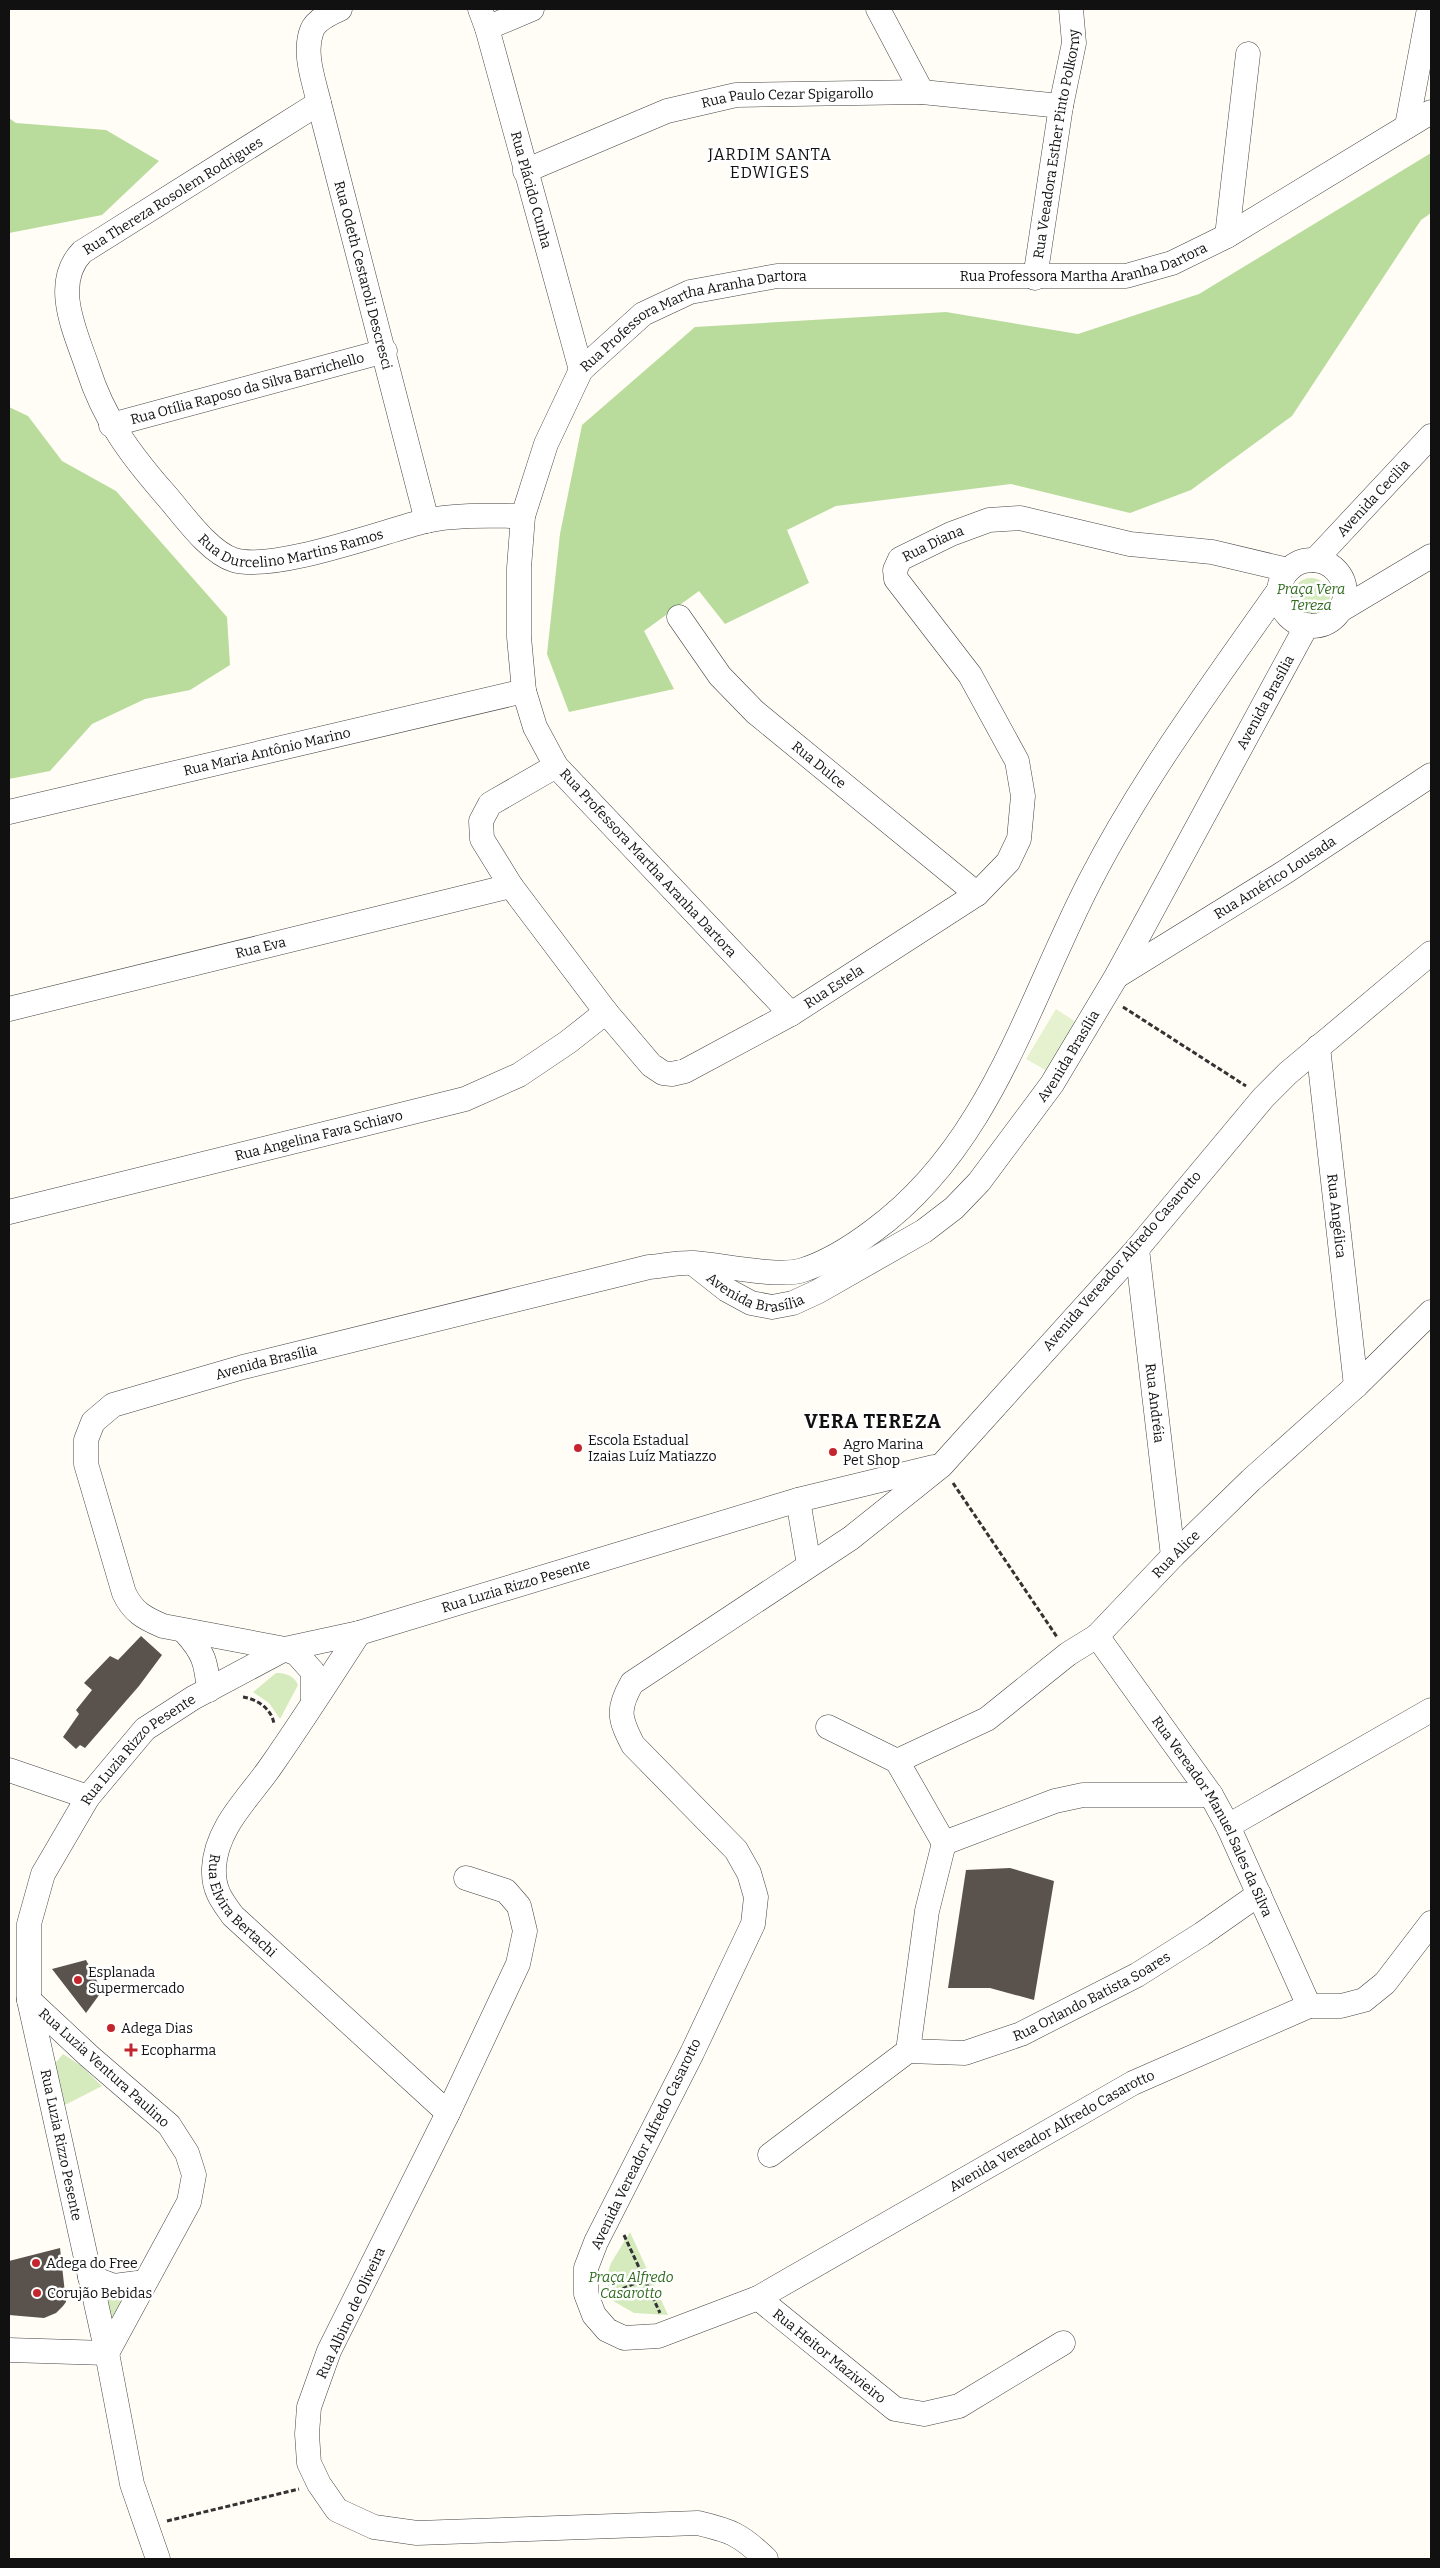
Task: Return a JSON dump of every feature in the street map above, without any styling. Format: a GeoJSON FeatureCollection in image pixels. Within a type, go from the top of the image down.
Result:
{"type":"FeatureCollection","features":[{"type":"Feature","properties":{"kind":"street","name":"Rua Odeth Cestaroli Descresci"},"geometry":{"type":"LineString","coordinates":[[340,9],[325,16],[312,28],[308,52],[318,104],[385,351],[427,521]]}},
{"type":"Feature","properties":{"kind":"street"},"geometry":{"type":"LineString","coordinates":[[483,18],[532,9]]}},
{"type":"Feature","properties":{"kind":"street"},"geometry":{"type":"LineString","coordinates":[[878,9],[922,92]]}},
{"type":"Feature","properties":{"kind":"street","name":"Rua Veeadora Esther Pinto Polkorny"},"geometry":{"type":"LineString","coordinates":[[1035,278],[1061,106],[1074,43],[1071,9]]}},
{"type":"Feature","properties":{"kind":"street"},"geometry":{"type":"LineString","coordinates":[[1407,126],[1429,9]]}},
{"type":"Feature","properties":{"kind":"street","name":"Rua Plácido Cunha"},"geometry":{"type":"LineString","coordinates":[[483,18],[580,370]]}},
{"type":"Feature","properties":{"kind":"street"},"geometry":{"type":"LineString","coordinates":[[1226,236],[1248,54]]}},
{"type":"Feature","properties":{"kind":"street","name":"Rua Paulo Cezar Spigarollo"},"geometry":{"type":"LineString","coordinates":[[525,171],[667,111],[736,95],[922,92],[1061,106]]}},
{"type":"Feature","properties":{"kind":"street","name":"Rua Thereza Rosolem Rodrigues"},"geometry":{"type":"LineString","coordinates":[[111,425],[96,394],[68,309],[66,278],[72,262],[82,252],[318,104]]}},
{"type":"Feature","properties":{"kind":"street","name":"Rua Professora Martha Aranha Dartora"},"geometry":{"type":"LineString","coordinates":[[791,1014],[556,766],[535,727],[524,691],[519,637],[519,568],[523,516],[546,444],[580,370],[642,314],[690,292],[777,276],[1035,278],[1126,276],[1172,263],[1226,236],[1431,112]]}},
{"type":"Feature","properties":{"kind":"street","name":"Rua Otília Raposo da Silva Barrichello"},"geometry":{"type":"LineString","coordinates":[[111,425],[385,351]]}},
{"type":"Feature","properties":{"kind":"street","name":"Rua Durcelino Martins Ramos"},"geometry":{"type":"LineString","coordinates":[[111,425],[154,481],[200,535],[217,552],[235,560],[269,563],[427,521],[470,516],[523,516]]}},
{"type":"Feature","properties":{"kind":"street","name":"Avenida Cecilia"},"geometry":{"type":"LineString","coordinates":[[1314,560],[1431,436]]}},
{"type":"Feature","properties":{"kind":"street","name":"Rua Diana"},"geometry":{"type":"LineString","coordinates":[[977,894],[1008,862],[1019,839],[1023,796],[1017,761],[970,675],[896,580],[895,570],[900,559],[951,534],[989,520],[1020,518],[1130,544],[1212,552],[1283,580]]}},
{"type":"Feature","properties":{"kind":"street"},"geometry":{"type":"LineString","coordinates":[[1339,611],[1344,600],[1341,578],[1335,569],[1325,563],[1314,560],[1296,564],[1283,580],[1283,609],[1289,617],[1307,625],[1325,622],[1339,611],[1431,556]]}},
{"type":"Feature","properties":{"kind":"street","name":"Avenida Brasília"},"geometry":{"type":"LineString","coordinates":[[285,1649],[185,1632],[145,1619],[131,1608],[124,1593],[86,1464],[86,1440],[94,1422],[113,1404],[243,1367],[649,1267],[693,1263],[731,1269],[802,1271],[854,1245],[893,1216],[932,1178],[963,1136],[1015,1047],[1090,881],[1162,756],[1283,580]]}},
{"type":"Feature","properties":{"kind":"street","name":"Rua Dulce"},"geometry":{"type":"LineString","coordinates":[[679,617],[720,676],[755,712],[977,894]]}},
{"type":"Feature","properties":{"kind":"street","name":"Avenida Brasília"},"geometry":{"type":"LineString","coordinates":[[693,1263],[727,1290],[751,1303],[772,1307],[793,1303],[818,1292],[924,1231],[954,1208],[979,1182],[1052,1084],[1111,986],[1307,625]]}},
{"type":"Feature","properties":{"kind":"street","name":"Rua Maria Antônio Marino"},"geometry":{"type":"LineString","coordinates":[[9,812],[524,691]]}},
{"type":"Feature","properties":{"kind":"street"},"geometry":{"type":"LineString","coordinates":[[556,766],[490,804],[481,822],[482,838],[511,886],[606,1012]]}},
{"type":"Feature","properties":{"kind":"street","name":"Rua Américo Lousada"},"geometry":{"type":"LineString","coordinates":[[1111,986],[1431,775]]}},
{"type":"Feature","properties":{"kind":"street","name":"Rua Eva"},"geometry":{"type":"LineString","coordinates":[[9,1009],[511,886]]}},
{"type":"Feature","properties":{"kind":"street","name":"Rua Estela"},"geometry":{"type":"LineString","coordinates":[[606,1012],[651,1065],[663,1073],[685,1072],[791,1014],[977,894]]}},
{"type":"Feature","properties":{"kind":"street","name":"Avenida Vereador Alfredo Casarotto"},"geometry":{"type":"LineString","coordinates":[[1309,2006],[1133,2083],[758,2298],[658,2336],[624,2338],[606,2330],[594,2316],[586,2294],[586,2268],[753,1924],[756,1896],[749,1872],[736,1850],[633,1745],[622,1723],[621,1702],[632,1683],[851,1538],[941,1466],[1137,1249],[1263,1098],[1318,1047],[1431,953]]}},
{"type":"Feature","properties":{"kind":"street","name":"Rua Angelina Fava Schiavo"},"geometry":{"type":"LineString","coordinates":[[9,1212],[465,1099],[519,1075],[568,1042],[606,1012]]}},
{"type":"Feature","properties":{"kind":"street","name":"Rua Angélica"},"geometry":{"type":"LineString","coordinates":[[1318,1047],[1356,1386]]}},
{"type":"Feature","properties":{"kind":"street","name":"Rua Andréia"},"geometry":{"type":"LineString","coordinates":[[1137,1249],[1173,1556]]}},
{"type":"Feature","properties":{"kind":"street"},"geometry":{"type":"LineString","coordinates":[[802,1271],[818,1292]]}},
{"type":"Feature","properties":{"kind":"street","name":"Rua Alice"},"geometry":{"type":"LineString","coordinates":[[897,1761],[987,1719],[1068,1654],[1097,1636],[1173,1556],[1251,1480],[1356,1386],[1431,1312]]}},
{"type":"Feature","properties":{"kind":"street","name":"Rua Luzia Rizzo Pesente"},"geometry":{"type":"LineString","coordinates":[[158,2559],[132,2484],[107,2353],[29,2000],[29,1924],[43,1874],[88,1798],[145,1729],[209,1690],[285,1649],[359,1633],[798,1500],[941,1466]]}},
{"type":"Feature","properties":{"kind":"street"},"geometry":{"type":"LineString","coordinates":[[798,1500],[809,1565]]}},
{"type":"Feature","properties":{"kind":"street"},"geometry":{"type":"LineString","coordinates":[[185,1632],[206,1659],[209,1690]]}},
{"type":"Feature","properties":{"kind":"street","name":"Rua Elvira Bertachi"},"geometry":{"type":"LineString","coordinates":[[359,1633],[269,1769],[241,1803],[221,1838],[214,1868],[217,1895],[232,1916],[448,2114]]}},
{"type":"Feature","properties":{"kind":"street","name":"Rua Vereador Manuel Sales da Silva"},"geometry":{"type":"LineString","coordinates":[[1097,1636],[1211,1795],[1228,1826],[1309,2006]]}},
{"type":"Feature","properties":{"kind":"street"},"geometry":{"type":"LineString","coordinates":[[285,1649],[297,1654],[308,1664],[313,1672],[313,1703]]}},
{"type":"Feature","properties":{"kind":"street"},"geometry":{"type":"LineString","coordinates":[[1228,1826],[1431,1710]]}},
{"type":"Feature","properties":{"kind":"street"},"geometry":{"type":"LineString","coordinates":[[770,2155],[908,2051],[927,1911],[944,1843],[897,1761],[828,1727]]}},
{"type":"Feature","properties":{"kind":"street"},"geometry":{"type":"LineString","coordinates":[[9,1770],[88,1798]]}},
{"type":"Feature","properties":{"kind":"street"},"geometry":{"type":"LineString","coordinates":[[944,1843],[1055,1801],[1083,1795],[1211,1795]]}},
{"type":"Feature","properties":{"kind":"street","name":"Rua Albino de Oliveira"},"geometry":{"type":"LineString","coordinates":[[466,1878],[506,1891],[519,1906],[525,1931],[518,1964],[448,2114],[330,2351],[309,2407],[307,2434],[309,2463],[319,2484],[337,2510],[374,2527],[417,2533],[698,2523],[725,2529],[745,2539],[766,2559]]}},
{"type":"Feature","properties":{"kind":"street","name":"Rua Orlando Batista Soares"},"geometry":{"type":"LineString","coordinates":[[908,2051],[965,2053],[1021,2034],[1137,1976],[1259,1894]]}},
{"type":"Feature","properties":{"kind":"street"},"geometry":{"type":"LineString","coordinates":[[1309,2006],[1342,2006],[1364,2000],[1385,1984],[1431,1924]]}},
{"type":"Feature","properties":{"kind":"street","name":"Rua Luzia Ventura Paulino"},"geometry":{"type":"LineString","coordinates":[[29,2000],[89,2056],[169,2125],[187,2154],[194,2175],[188,2202],[107,2353]]}},
{"type":"Feature","properties":{"kind":"street"},"geometry":{"type":"LineString","coordinates":[[90,2277],[114,2286],[146,2282]]}},
{"type":"Feature","properties":{"kind":"street","name":"Rua Heitor Mazivieiro"},"geometry":{"type":"LineString","coordinates":[[758,2298],[895,2409],[924,2414],[959,2406],[1063,2343]]}},
{"type":"Feature","properties":{"kind":"street"},"geometry":{"type":"LineString","coordinates":[[9,2350],[107,2353]]}},
{"type":"Feature","properties":{"kind":"path"},"geometry":{"type":"LineString","coordinates":[[1111,986],[1263,1098]]}},
{"type":"Feature","properties":{"kind":"path"},"geometry":{"type":"LineString","coordinates":[[941,1466],[1068,1654]]}},
{"type":"Feature","properties":{"kind":"path"},"geometry":{"type":"LineString","coordinates":[[240,1697],[250,1698],[269,1711],[274,1720],[274,1731]]}},
{"type":"Feature","properties":{"kind":"path"},"geometry":{"type":"LineString","coordinates":[[613,2209],[668,2332]]}},
{"type":"Feature","properties":{"kind":"path"},"geometry":{"type":"LineString","coordinates":[[590,2304],[644,2279]]}},
{"type":"Feature","properties":{"kind":"path"},"geometry":{"type":"LineString","coordinates":[[146,2526],[319,2484]]}},
{"type":"Feature","properties":{"kind":"green space"},"geometry":{"type":"Polygon","coordinates":[[[9,118],[16,123],[106,130],[159,161],[102,215],[9,233],[9,118]]]}},
{"type":"Feature","properties":{"kind":"green space"},"geometry":{"type":"Polygon","coordinates":[[[1431,153],[1431,213],[1421,220],[1292,416],[1191,490],[1130,513],[1011,484],[836,506],[787,530],[809,583],[725,624],[699,591],[644,631],[674,689],[569,712],[547,654],[560,534],[582,425],[695,327],[946,312],[1078,334],[1199,294],[1431,153]]]}},
{"type":"Feature","properties":{"kind":"green space"},"geometry":{"type":"Polygon","coordinates":[[[9,407],[28,416],[62,461],[116,491],[227,617],[230,665],[190,690],[145,699],[92,724],[50,771],[9,779],[9,407]]]}},
{"type":"Feature","properties":{"kind":"green space","name":"Praça Vera Tereza"},"geometry":{"type":"Polygon","coordinates":[[[1311,578],[1318,579],[1324,584],[1329,590],[1329,604],[1324,610],[1318,615],[1311,616],[1304,615],[1298,610],[1293,604],[1292,597],[1293,590],[1298,584],[1304,579],[1311,578]]]}},
{"type":"Feature","properties":{"kind":"green space"},"geometry":{"type":"Polygon","coordinates":[[[1056,1009],[1079,1024],[1049,1072],[1026,1059],[1056,1009]]]}},
{"type":"Feature","properties":{"kind":"green space"},"geometry":{"type":"Polygon","coordinates":[[[276,1673],[289,1675],[298,1685],[280,1719],[269,1703],[253,1692],[276,1673]]]}},
{"type":"Feature","properties":{"kind":"green space"},"geometry":{"type":"Polygon","coordinates":[[[63,2054],[80,2065],[102,2086],[61,2107],[52,2067],[63,2054]]]}},
{"type":"Feature","properties":{"kind":"green space","name":"Praça Alfredo Casarotto"},"geometry":{"type":"Polygon","coordinates":[[[630,2232],[668,2315],[634,2313],[608,2298],[608,2272],[611,2263],[630,2232]]]}},
{"type":"Feature","properties":{"kind":"green space"},"geometry":{"type":"Polygon","coordinates":[[[131,2288],[106,2326],[100,2292],[131,2288]]]}},
{"type":"Feature","properties":{"kind":"building"},"geometry":{"type":"Polygon","coordinates":[[[141,1636],[162,1655],[139,1686],[85,1748],[80,1745],[76,1749],[63,1737],[79,1714],[76,1710],[92,1690],[84,1683],[110,1656],[118,1660],[141,1636]]]}},
{"type":"Feature","properties":{"kind":"building"},"geometry":{"type":"Polygon","coordinates":[[[1010,1868],[1054,1881],[1034,2000],[990,1988],[948,1988],[966,1870],[1010,1868]]]}},
{"type":"Feature","properties":{"kind":"building","name":"Esplanada Supermercado"},"geometry":{"type":"Polygon","coordinates":[[[86,1960],[102,1991],[86,2013],[52,1969],[86,1960]]]}},
{"type":"Feature","properties":{"kind":"building","name":"Corujão Bebidas"},"geometry":{"type":"Polygon","coordinates":[[[60,2248],[66,2302],[63,2306],[56,2313],[44,2318],[9,2315],[9,2261],[60,2248]]]}},
{"type":"Feature","properties":{"kind":"place","name":"Escola Estadual Izaias Luíz Matiazzo"},"geometry":{"type":"Point","coordinates":[578,1448]}},
{"type":"Feature","properties":{"kind":"place","name":"Agro Marina Pet Shop"},"geometry":{"type":"Point","coordinates":[833,1452]}},
{"type":"Feature","properties":{"kind":"place","name":"Esplanada Supermercado"},"geometry":{"type":"Point","coordinates":[78,1980]}},
{"type":"Feature","properties":{"kind":"place","name":"Adega Dias"},"geometry":{"type":"Point","coordinates":[111,2028]}},
{"type":"Feature","properties":{"kind":"place","name":"Ecopharma"},"geometry":{"type":"Point","coordinates":[131,2050]}},
{"type":"Feature","properties":{"kind":"place","name":"Adega do Free"},"geometry":{"type":"Point","coordinates":[36,2263]}},
{"type":"Feature","properties":{"kind":"place","name":"Corujão Bebidas"},"geometry":{"type":"Point","coordinates":[37,2293]}},
{"type":"Feature","properties":{"kind":"district","name":"JARDIM SANTA EDWIGES"},"geometry":{"type":"Point","coordinates":[770,163]}},
{"type":"Feature","properties":{"kind":"district","name":"VERA TEREZA"},"geometry":{"type":"Point","coordinates":[873,1421]}}]}
